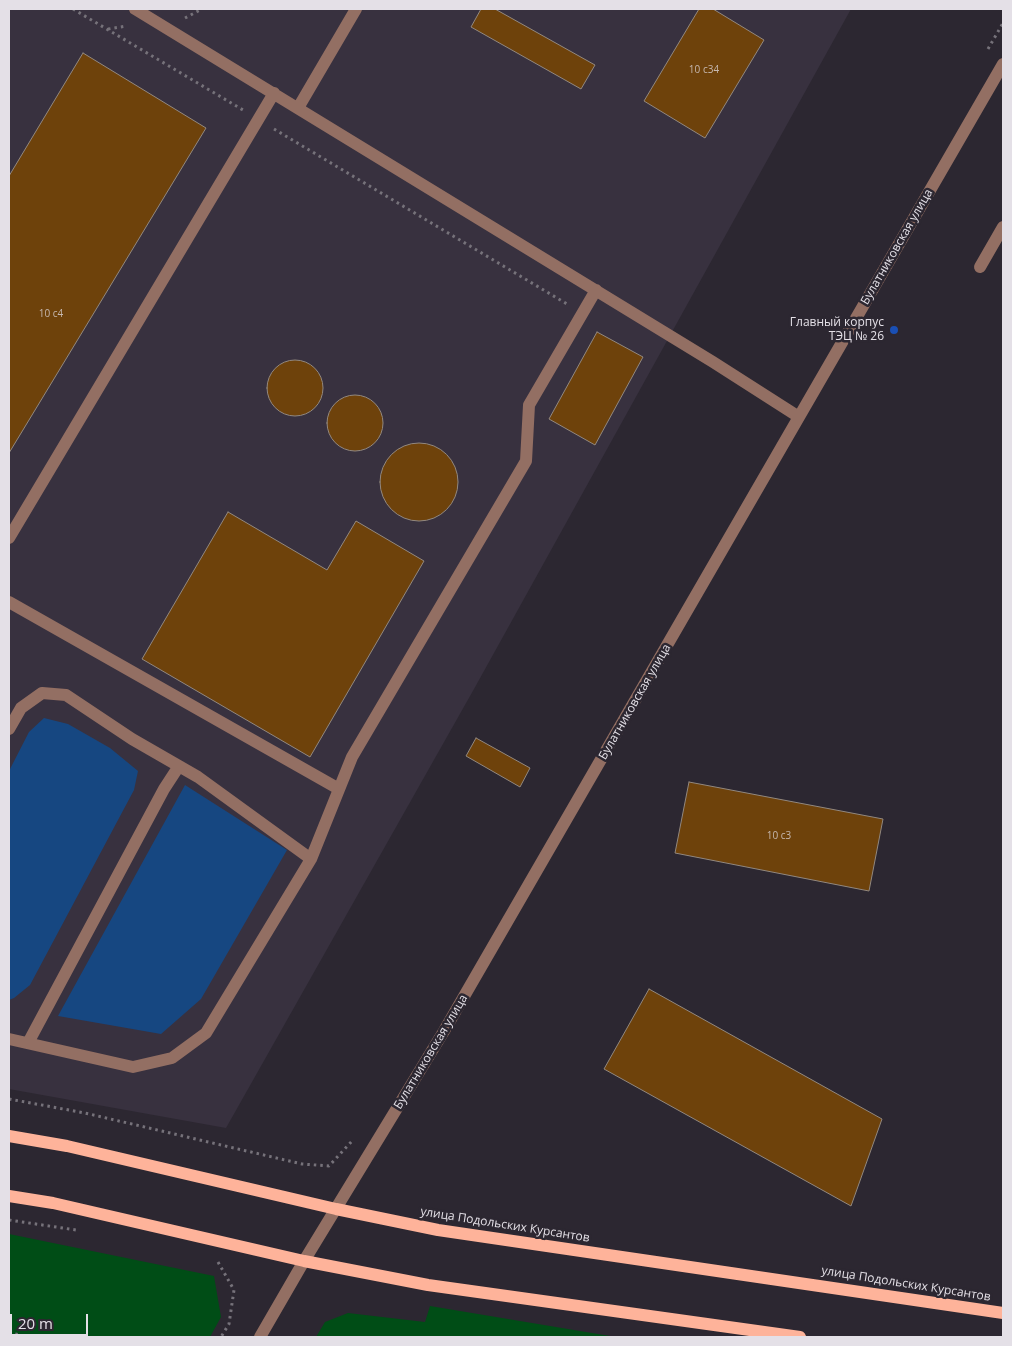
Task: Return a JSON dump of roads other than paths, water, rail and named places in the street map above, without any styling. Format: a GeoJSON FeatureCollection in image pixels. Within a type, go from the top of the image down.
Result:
{"type":"FeatureCollection","features":[{"type":"Feature","properties":{"kind":"main road","name":"улица Подольских Курсантов"},"geometry":{"type":"LineString","coordinates":[[9,1136],[67,1146],[336,1209],[438,1230],[1003,1313]]}},
{"type":"Feature","properties":{"kind":"main road"},"geometry":{"type":"LineString","coordinates":[[9,1196],[62,1205],[304,1261],[428,1285],[800,1337]]}},
{"type":"Feature","properties":{"kind":"street"},"geometry":{"type":"LineString","coordinates":[[135,9],[596,290],[799,417]]}},
{"type":"Feature","properties":{"kind":"street"},"geometry":{"type":"LineString","coordinates":[[298,108],[356,9]]}},
{"type":"Feature","properties":{"kind":"street","name":"Булатниковская улица"},"geometry":{"type":"LineString","coordinates":[[260,1337],[449,1023],[1003,64]]}},
{"type":"Feature","properties":{"kind":"street"},"geometry":{"type":"LineString","coordinates":[[9,538],[274,93]]}},
{"type":"Feature","properties":{"kind":"street"},"geometry":{"type":"LineString","coordinates":[[980,267],[1003,226]]}},
{"type":"Feature","properties":{"kind":"street"},"geometry":{"type":"LineString","coordinates":[[9,1039],[133,1068],[172,1058],[206,1033],[311,859],[352,757],[526,461],[529,405],[596,290]]}},
{"type":"Feature","properties":{"kind":"street"},"geometry":{"type":"LineString","coordinates":[[9,602],[339,789]]}},
{"type":"Feature","properties":{"kind":"street"},"geometry":{"type":"LineString","coordinates":[[9,729],[21,708],[42,693],[66,695],[132,739],[198,777],[311,859]]}},
{"type":"Feature","properties":{"kind":"street"},"geometry":{"type":"LineString","coordinates":[[28,1043],[164,789],[179,766]]}},
{"type":"Feature","properties":{"kind":"water"},"geometry":{"type":"Polygon","coordinates":[[[44,718],[68,724],[110,748],[138,771],[134,790],[30,985],[9,1000],[9,771],[29,732],[44,718]]]}},
{"type":"Feature","properties":{"kind":"water"},"geometry":{"type":"Polygon","coordinates":[[[185,785],[287,850],[201,999],[161,1034],[58,1016],[185,785]]]}},
{"type":"Feature","properties":{"kind":"place","name":"Главный корпус ТЭЦ № 26"},"geometry":{"type":"Point","coordinates":[894,330]}}]}
